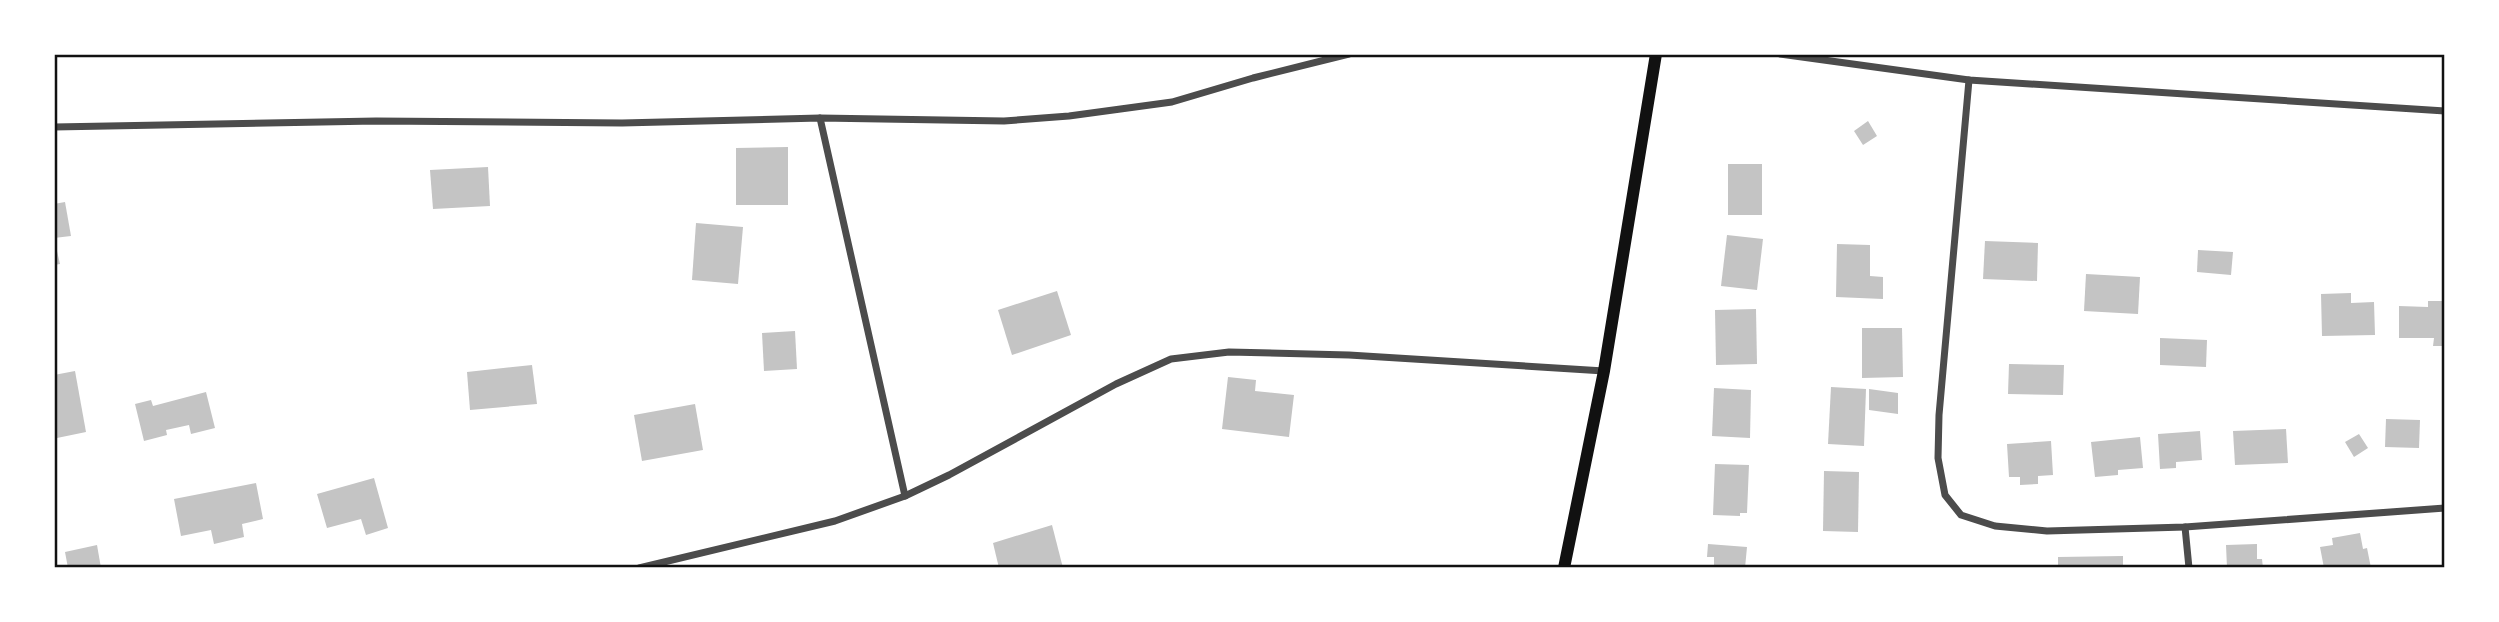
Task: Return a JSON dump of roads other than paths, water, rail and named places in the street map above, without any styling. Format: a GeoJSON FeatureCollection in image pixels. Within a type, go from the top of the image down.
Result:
{"type":"FeatureCollection","features":[{"type":"Feature","properties":{"kind":"main road"},"geometry":{"type":"LineString","coordinates":[[1564,568],[1604,371],[1656,54]]}},
{"type":"Feature","properties":{"kind":"street"},"geometry":{"type":"LineString","coordinates":[[54,127],[376,121],[622,123],[820,118],[1004,121],[1069,116],[1172,102],[1252,78],[1349,54]]}},
{"type":"Feature","properties":{"kind":"street"},"geometry":{"type":"LineString","coordinates":[[1780,54],[1969,80],[2445,111]]}},
{"type":"Feature","properties":{"kind":"street"},"geometry":{"type":"LineString","coordinates":[[1969,80],[1939,415],[1938,458],[1945,495],[1961,515],[1995,526],[2047,531],[2185,527],[2445,508]]}},
{"type":"Feature","properties":{"kind":"street"},"geometry":{"type":"LineString","coordinates":[[820,118],[905,496]]}},
{"type":"Feature","properties":{"kind":"street"},"geometry":{"type":"LineString","coordinates":[[639,568],[835,521],[905,496],[1116,384],[1171,359],[1229,352],[1349,355],[1604,371]]}},
{"type":"Feature","properties":{"kind":"street"},"geometry":{"type":"LineString","coordinates":[[2185,527],[2189,568]]}}]}
